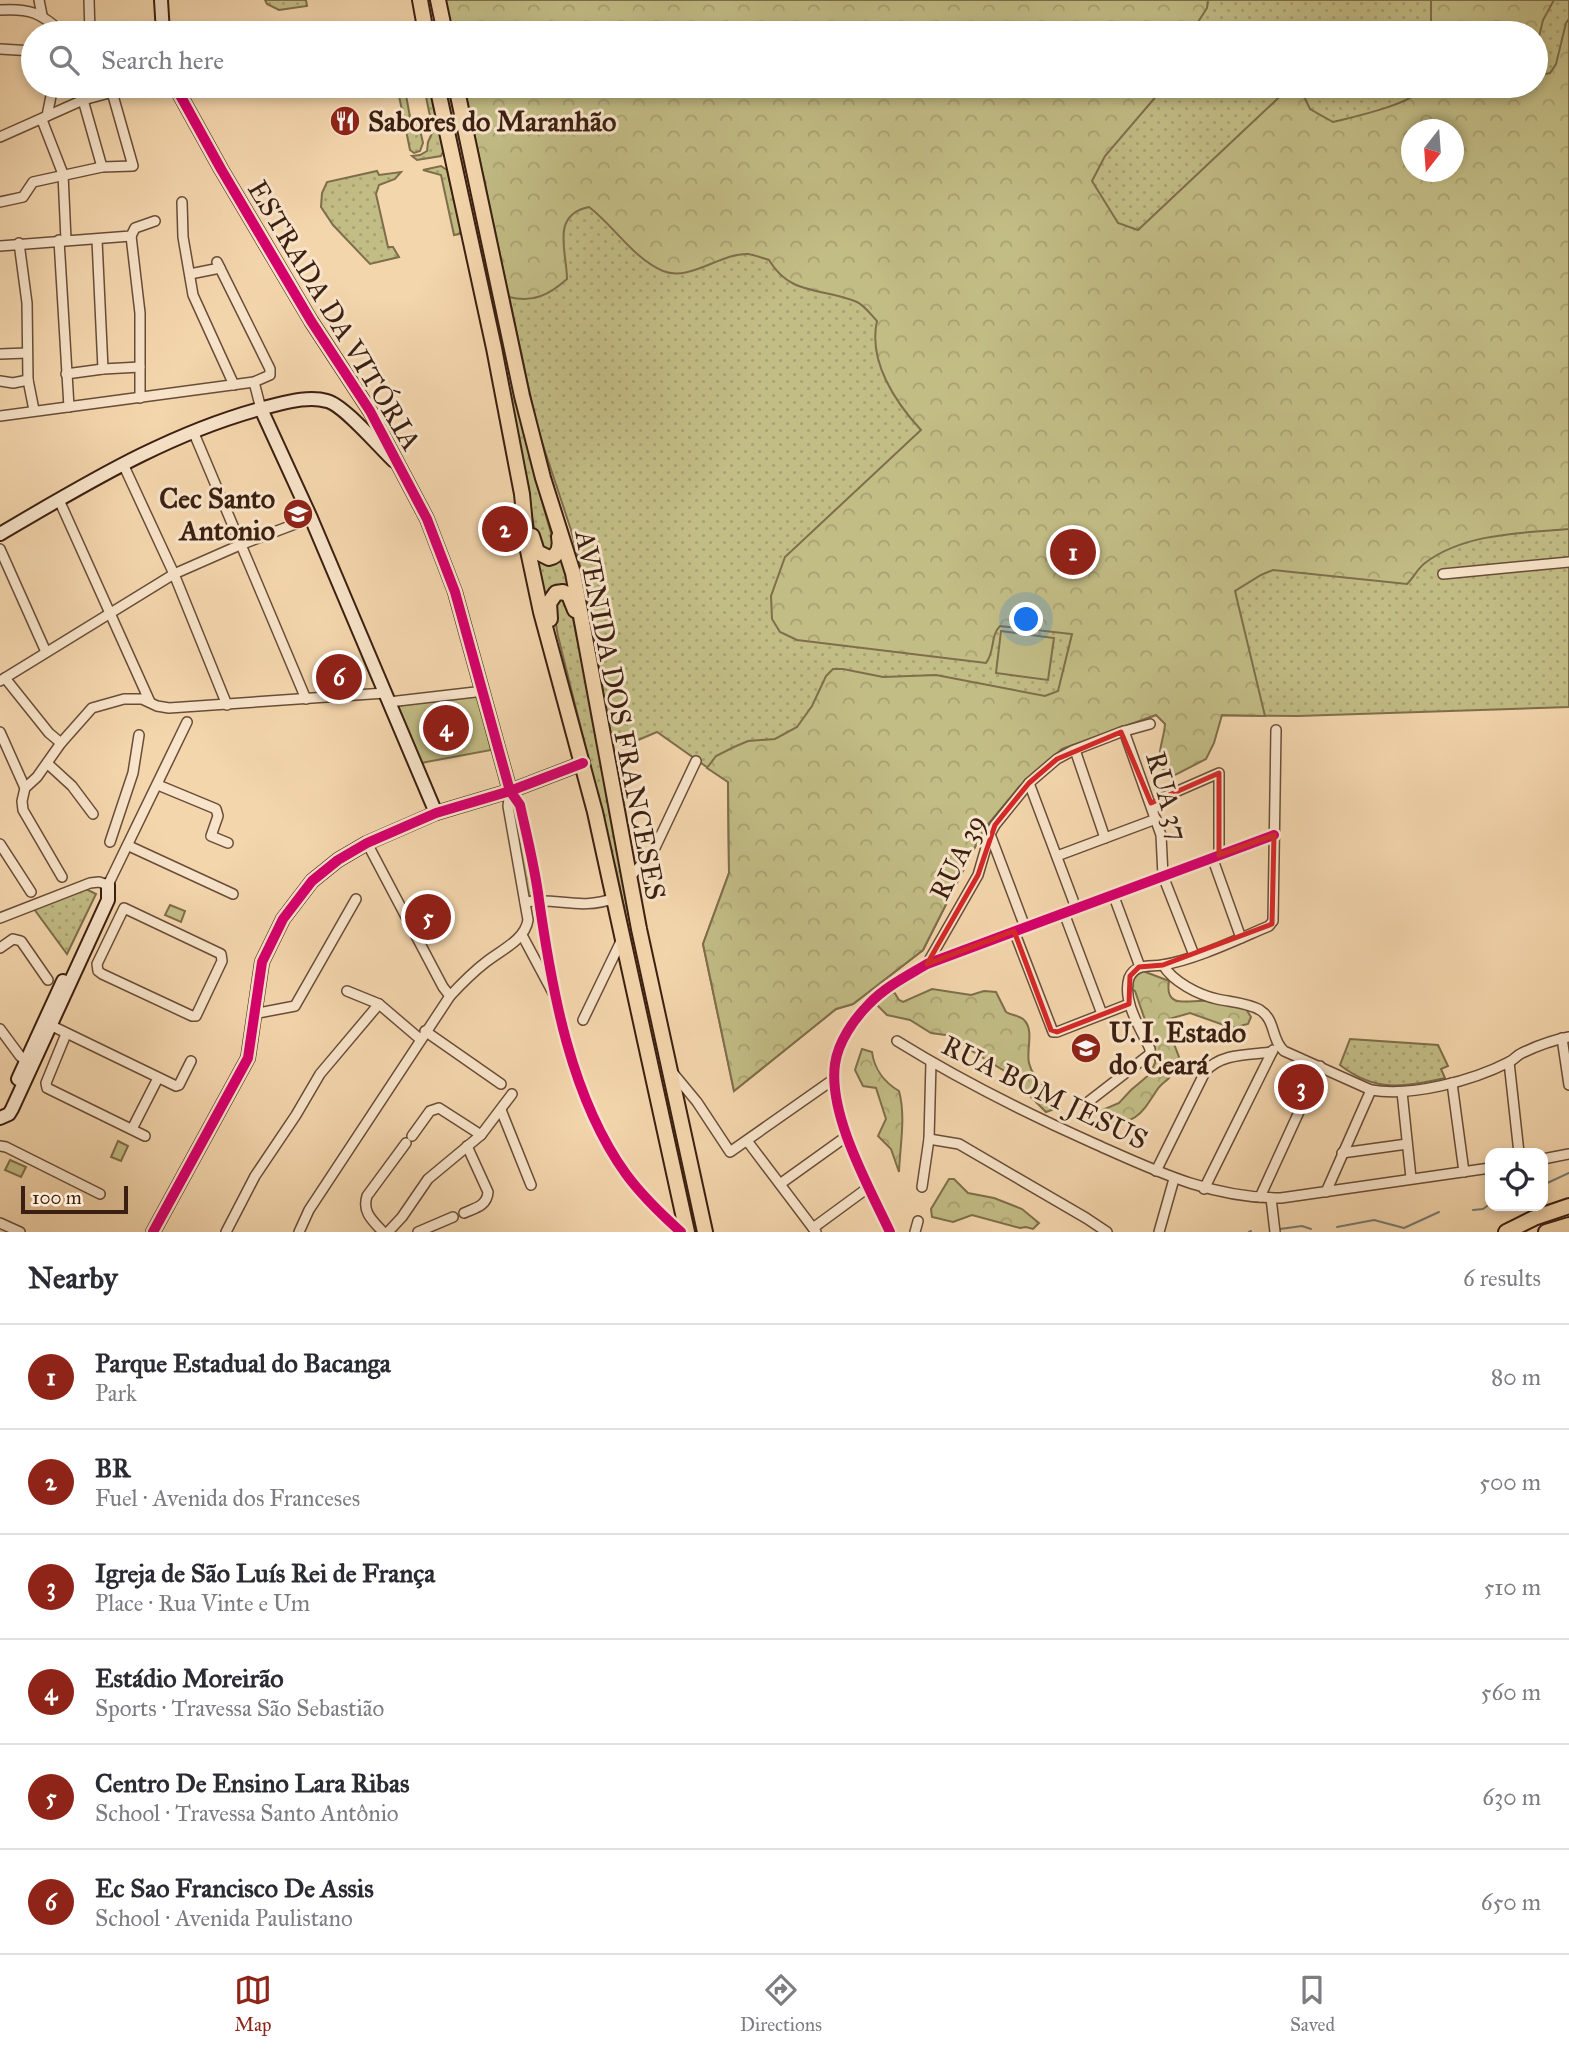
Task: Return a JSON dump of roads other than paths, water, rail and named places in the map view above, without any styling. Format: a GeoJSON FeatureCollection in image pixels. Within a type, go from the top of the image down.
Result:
{"type":"FeatureCollection","features":[{"type":"Feature","properties":{"kind":"main road"},"geometry":{"type":"LineString","coordinates":[[419,0],[423,21]]}},
{"type":"Feature","properties":{"kind":"main road"},"geometry":{"type":"LineString","coordinates":[[438,0],[442,21]]}},
{"type":"Feature","properties":{"kind":"main road","name":"AVENIDA DOS FRANCESES"},"geometry":{"type":"LineString","coordinates":[[441,98],[494,348],[522,494],[527,546],[541,612],[583,763],[624,936],[684,1232]]}},
{"type":"Feature","properties":{"kind":"main road","name":"AVENIDA DOS FRANCESES"},"geometry":{"type":"LineString","coordinates":[[459,98],[522,396],[543,478],[573,573],[629,878],[705,1232]]}},
{"type":"Feature","properties":{"kind":"main road"},"geometry":{"type":"LineString","coordinates":[[522,494],[536,549],[542,556],[552,558],[558,551],[560,542],[543,478]]}},
{"type":"Feature","properties":{"kind":"main road"},"geometry":{"type":"LineString","coordinates":[[563,686],[548,607],[551,597],[559,592],[566,593],[573,600],[593,686]]}},
{"type":"Feature","properties":{"kind":"main road"},"geometry":{"type":"LineString","coordinates":[[1506,1232],[1534,1214],[1569,1206]]}},
{"type":"Feature","properties":{"kind":"main road"},"geometry":{"type":"LineString","coordinates":[[1521,1232],[1534,1214]]}},
{"type":"Feature","properties":{"kind":"main road"},"geometry":{"type":"LineString","coordinates":[[1547,1232],[1569,1225]]}},
{"type":"Feature","properties":{"kind":"street"},"geometry":{"type":"LineString","coordinates":[[39,0],[42,15]]}},
{"type":"Feature","properties":{"kind":"street"},"geometry":{"type":"LineString","coordinates":[[89,0],[90,21]]}},
{"type":"Feature","properties":{"kind":"street"},"geometry":{"type":"LineString","coordinates":[[160,0],[162,21]]}},
{"type":"Feature","properties":{"kind":"street"},"geometry":{"type":"LineString","coordinates":[[0,10],[15,9],[42,15],[49,21]]}},
{"type":"Feature","properties":{"kind":"street"},"geometry":{"type":"LineString","coordinates":[[0,50],[21,51]]}},
{"type":"Feature","properties":{"kind":"street"},"geometry":{"type":"LineString","coordinates":[[50,98],[45,118],[63,174],[62,240],[69,407]]}},
{"type":"Feature","properties":{"kind":"street"},"geometry":{"type":"LineString","coordinates":[[0,137],[86,98]]}},
{"type":"Feature","properties":{"kind":"street"},"geometry":{"type":"LineString","coordinates":[[0,202],[23,197],[33,182],[102,167],[133,166],[114,98]]}},
{"type":"Feature","properties":{"kind":"street","name":"ESTRADA DA VITÓRIA"},"geometry":{"type":"LineString","coordinates":[[183,98],[311,321],[370,411],[427,519],[444,560],[484,691],[510,791],[520,805],[559,1003],[576,1072],[601,1134],[625,1173],[642,1195],[684,1232]]}},
{"type":"Feature","properties":{"kind":"street"},"geometry":{"type":"LineString","coordinates":[[83,100],[102,167]]}},
{"type":"Feature","properties":{"kind":"street"},"geometry":{"type":"LineString","coordinates":[[182,202],[183,237],[193,295],[234,385]]}},
{"type":"Feature","properties":{"kind":"street"},"geometry":{"type":"LineString","coordinates":[[140,398],[140,313],[131,236],[135,228],[155,221]]}},
{"type":"Feature","properties":{"kind":"street"},"geometry":{"type":"LineString","coordinates":[[0,246],[131,236]]}},
{"type":"Feature","properties":{"kind":"street"},"geometry":{"type":"LineString","coordinates":[[97,240],[103,369]]}},
{"type":"Feature","properties":{"kind":"street"},"geometry":{"type":"LineString","coordinates":[[19,243],[27,303],[28,380],[34,410]]}},
{"type":"Feature","properties":{"kind":"street"},"geometry":{"type":"LineString","coordinates":[[0,416],[254,382],[270,375],[270,369],[219,265],[190,274]]}},
{"type":"Feature","properties":{"kind":"street"},"geometry":{"type":"LineString","coordinates":[[0,354],[27,353]]}},
{"type":"Feature","properties":{"kind":"street"},"geometry":{"type":"LineString","coordinates":[[66,374],[140,367]]}},
{"type":"Feature","properties":{"kind":"street"},"geometry":{"type":"LineString","coordinates":[[0,381],[13,383],[28,380]]}},
{"type":"Feature","properties":{"kind":"street"},"geometry":{"type":"LineString","coordinates":[[254,382],[261,409],[311,518],[436,813]]}},
{"type":"Feature","properties":{"kind":"street"},"geometry":{"type":"LineString","coordinates":[[0,534],[123,464],[193,431],[261,409],[300,400],[330,401],[338,405],[402,469]]}},
{"type":"Feature","properties":{"kind":"street"},"geometry":{"type":"LineString","coordinates":[[193,431],[306,699]]}},
{"type":"Feature","properties":{"kind":"street"},"geometry":{"type":"LineString","coordinates":[[123,464],[174,574],[227,705]]}},
{"type":"Feature","properties":{"kind":"street"},"geometry":{"type":"LineString","coordinates":[[59,500],[150,702]]}},
{"type":"Feature","properties":{"kind":"street"},"geometry":{"type":"LineString","coordinates":[[61,743],[3,680],[174,574],[311,518]]}},
{"type":"Feature","properties":{"kind":"street"},"geometry":{"type":"LineString","coordinates":[[0,549],[46,652]]}},
{"type":"Feature","properties":{"kind":"street"},"geometry":{"type":"LineString","coordinates":[[1443,574],[1569,562]]}},
{"type":"Feature","properties":{"kind":"street"},"geometry":{"type":"LineString","coordinates":[[62,877],[23,810],[22,802],[26,788],[48,764],[61,743],[87,713],[99,704],[142,699],[163,708],[484,691]]}},
{"type":"Feature","properties":{"kind":"street"},"geometry":{"type":"LineString","coordinates":[[0,1109],[8,1103],[29,1064],[187,722]]}},
{"type":"Feature","properties":{"kind":"street","name":"RUA 39"},"geometry":{"type":"LineString","coordinates":[[926,964],[978,875],[990,834],[1029,783],[1057,759],[1075,750],[1150,724]]}},
{"type":"Feature","properties":{"kind":"street"},"geometry":{"type":"LineString","coordinates":[[1088,1102],[1150,1054],[1129,1004],[1130,977],[1140,967],[1163,965],[1194,955],[1269,926],[1273,921],[1276,730]]}},
{"type":"Feature","properties":{"kind":"street","name":"RUA 37"},"geometry":{"type":"LineString","coordinates":[[1124,731],[1156,819],[1162,844],[1163,876],[1194,955]]}},
{"type":"Feature","properties":{"kind":"street"},"geometry":{"type":"LineString","coordinates":[[0,732],[26,788]]}},
{"type":"Feature","properties":{"kind":"street"},"geometry":{"type":"LineString","coordinates":[[110,842],[133,774],[139,735]]}},
{"type":"Feature","properties":{"kind":"street"},"geometry":{"type":"LineString","coordinates":[[1075,750],[1105,838]]}},
{"type":"Feature","properties":{"kind":"street"},"geometry":{"type":"LineString","coordinates":[[629,878],[653,852],[696,761]]}},
{"type":"Feature","properties":{"kind":"street"},"geometry":{"type":"LineString","coordinates":[[153,1232],[248,1058],[262,962],[283,919],[312,881],[338,860],[367,843],[436,813],[510,791],[583,763]]}},
{"type":"Feature","properties":{"kind":"street"},"geometry":{"type":"LineString","coordinates":[[48,764],[72,786],[93,814]]}},
{"type":"Feature","properties":{"kind":"street"},"geometry":{"type":"LineString","coordinates":[[1153,809],[1164,797],[1219,773],[1216,856],[1241,938]]}},
{"type":"Feature","properties":{"kind":"street"},"geometry":{"type":"LineString","coordinates":[[1029,783],[1076,908]]}},
{"type":"Feature","properties":{"kind":"street"},"geometry":{"type":"LineString","coordinates":[[158,785],[216,809],[218,816],[211,836],[228,843]]}},
{"type":"Feature","properties":{"kind":"street"},"geometry":{"type":"LineString","coordinates":[[299,1232],[309,1210],[450,996],[488,960],[522,935],[528,920],[508,806],[510,791]]}},
{"type":"Feature","properties":{"kind":"street"},"geometry":{"type":"LineString","coordinates":[[1057,856],[1156,819]]}},
{"type":"Feature","properties":{"kind":"street"},"geometry":{"type":"LineString","coordinates":[[990,834],[1026,927]]}},
{"type":"Feature","properties":{"kind":"street"},"geometry":{"type":"LineString","coordinates":[[890,1232],[847,1136],[838,1107],[834,1079],[838,1053],[856,1020],[882,992],[926,964],[1273,835]]}},
{"type":"Feature","properties":{"kind":"street"},"geometry":{"type":"LineString","coordinates":[[367,843],[450,996]]}},
{"type":"Feature","properties":{"kind":"street"},"geometry":{"type":"LineString","coordinates":[[0,844],[31,892]]}},
{"type":"Feature","properties":{"kind":"street"},"geometry":{"type":"LineString","coordinates":[[129,846],[233,894]]}},
{"type":"Feature","properties":{"kind":"street"},"geometry":{"type":"LineString","coordinates":[[0,918],[90,883],[99,882],[106,894],[124,908],[221,954],[222,961],[196,1016],[98,971],[97,964],[124,908]]}},
{"type":"Feature","properties":{"kind":"street"},"geometry":{"type":"LineString","coordinates":[[1113,894],[1140,967]]}},
{"type":"Feature","properties":{"kind":"street"},"geometry":{"type":"LineString","coordinates":[[524,902],[539,900],[581,905],[615,898]]}},
{"type":"Feature","properties":{"kind":"street"},"geometry":{"type":"LineString","coordinates":[[253,1014],[295,1006],[356,899]]}},
{"type":"Feature","properties":{"kind":"street"},"geometry":{"type":"LineString","coordinates":[[1064,912],[1102,1014]]}},
{"type":"Feature","properties":{"kind":"street"},"geometry":{"type":"LineString","coordinates":[[1014,931],[1051,1030],[1057,1032],[1129,1004]]}},
{"type":"Feature","properties":{"kind":"street"},"geometry":{"type":"LineString","coordinates":[[522,935],[559,1003]]}},
{"type":"Feature","properties":{"kind":"street"},"geometry":{"type":"LineString","coordinates":[[583,1020],[624,936]]}},
{"type":"Feature","properties":{"kind":"street"},"geometry":{"type":"LineString","coordinates":[[0,948],[13,939],[21,942],[48,980]]}},
{"type":"Feature","properties":{"kind":"street"},"geometry":{"type":"LineString","coordinates":[[607,971],[616,962],[628,957]]}},
{"type":"Feature","properties":{"kind":"street"},"geometry":{"type":"LineString","coordinates":[[1163,965],[1171,976],[1204,995],[1261,1011],[1271,1023],[1277,1042],[1284,1051],[1371,1090],[1402,1092],[1452,1083],[1565,1038],[1569,1085]]}},
{"type":"Feature","properties":{"kind":"street"},"geometry":{"type":"LineString","coordinates":[[347,991],[379,1004],[501,1084]]}},
{"type":"Feature","properties":{"kind":"street"},"geometry":{"type":"LineString","coordinates":[[226,1232],[255,1176],[325,1067],[379,1004]]}},
{"type":"Feature","properties":{"kind":"street"},"geometry":{"type":"LineString","coordinates":[[48,1024],[178,1086],[191,1061]]}},
{"type":"Feature","properties":{"kind":"street"},"geometry":{"type":"LineString","coordinates":[[0,1028],[29,1064]]}},
{"type":"Feature","properties":{"kind":"street"},"geometry":{"type":"LineString","coordinates":[[66,1034],[46,1083],[47,1088],[145,1136]]}},
{"type":"Feature","properties":{"kind":"street","name":"RUA BOM JESUS"},"geometry":{"type":"LineString","coordinates":[[897,1041],[1038,1119],[1174,1179],[1204,1189],[1271,1198],[1485,1169]]}},
{"type":"Feature","properties":{"kind":"street"},"geometry":{"type":"LineString","coordinates":[[1204,1189],[1277,1042]]}},
{"type":"Feature","properties":{"kind":"street"},"geometry":{"type":"LineString","coordinates":[[1156,1171],[1210,1065],[1228,1058],[1272,1052]]}},
{"type":"Feature","properties":{"kind":"street"},"geometry":{"type":"LineString","coordinates":[[922,1187],[929,1139],[931,1062]]}},
{"type":"Feature","properties":{"kind":"street"},"geometry":{"type":"LineString","coordinates":[[1509,1062],[1518,1148]]}},
{"type":"Feature","properties":{"kind":"street"},"geometry":{"type":"LineString","coordinates":[[0,1118],[9,1114],[12,1109],[29,1064]]}},
{"type":"Feature","properties":{"kind":"street"},"geometry":{"type":"LineString","coordinates":[[1260,1197],[1320,1066]]}},
{"type":"Feature","properties":{"kind":"street"},"geometry":{"type":"LineString","coordinates":[[671,1071],[696,1102],[728,1152],[734,1152],[834,1079]]}},
{"type":"Feature","properties":{"kind":"street"},"geometry":{"type":"LineString","coordinates":[[132,1129],[158,1078]]}},
{"type":"Feature","properties":{"kind":"street"},"geometry":{"type":"LineString","coordinates":[[1452,1083],[1465,1172]]}},
{"type":"Feature","properties":{"kind":"street"},"geometry":{"type":"LineString","coordinates":[[1326,1192],[1371,1090]]}},
{"type":"Feature","properties":{"kind":"street"},"geometry":{"type":"LineString","coordinates":[[1402,1092],[1411,1178]]}},
{"type":"Feature","properties":{"kind":"street"},"geometry":{"type":"LineString","coordinates":[[481,1135],[439,1108],[430,1111],[367,1196],[365,1212],[385,1232],[402,1217],[436,1170],[481,1135],[512,1094]]}},
{"type":"Feature","properties":{"kind":"street"},"geometry":{"type":"LineString","coordinates":[[678,1103],[685,1097],[696,1102]]}},
{"type":"Feature","properties":{"kind":"street"},"geometry":{"type":"LineString","coordinates":[[501,1110],[531,1185]]}},
{"type":"Feature","properties":{"kind":"street"},"geometry":{"type":"LineString","coordinates":[[780,1184],[847,1136]]}},
{"type":"Feature","properties":{"kind":"street"},"geometry":{"type":"LineString","coordinates":[[929,1139],[950,1141],[967,1149],[1106,1232]]}},
{"type":"Feature","properties":{"kind":"street"},"geometry":{"type":"LineString","coordinates":[[748,1142],[814,1230],[869,1187]]}},
{"type":"Feature","properties":{"kind":"street"},"geometry":{"type":"LineString","coordinates":[[1342,1153],[1408,1144]]}},
{"type":"Feature","properties":{"kind":"street"},"geometry":{"type":"LineString","coordinates":[[0,1146],[100,1194]]}},
{"type":"Feature","properties":{"kind":"street"},"geometry":{"type":"LineString","coordinates":[[464,1213],[482,1205],[488,1198],[488,1192],[467,1146]]}},
{"type":"Feature","properties":{"kind":"street"},"geometry":{"type":"LineString","coordinates":[[1548,1158],[1569,1154]]}},
{"type":"Feature","properties":{"kind":"street"},"geometry":{"type":"LineString","coordinates":[[1159,1232],[1174,1179]]}},
{"type":"Feature","properties":{"kind":"street"},"geometry":{"type":"LineString","coordinates":[[1271,1198],[1275,1232]]}},
{"type":"Feature","properties":{"kind":"street"},"geometry":{"type":"LineString","coordinates":[[418,1232],[453,1217]]}},
{"type":"Feature","properties":{"kind":"street"},"geometry":{"type":"LineString","coordinates":[[915,1232],[918,1221]]}},
{"type":"Feature","properties":{"kind":"street"},"geometry":{"type":"LineString","coordinates":[[0,1223],[20,1232]]}},
{"type":"Feature","properties":{"kind":"waterway"},"geometry":{"type":"LineString","coordinates":[[1548,1183],[1569,1173]]}},
{"type":"Feature","properties":{"kind":"waterway"},"geometry":{"type":"LineString","coordinates":[[1473,1210],[1485,1208]]}},
{"type":"Feature","properties":{"kind":"waterway"},"geometry":{"type":"LineString","coordinates":[[1337,1227],[1374,1220],[1404,1228],[1439,1212]]}},
{"type":"Feature","properties":{"kind":"waterway"},"geometry":{"type":"LineString","coordinates":[[1280,1229],[1302,1226],[1311,1229]]}},
{"type":"Feature","properties":{"kind":"place","name":"Sabores do Maranhão"},"geometry":{"type":"Point","coordinates":[345,121]}},
{"type":"Feature","properties":{"kind":"place","name":"Cec Santo Antonio"},"geometry":{"type":"Point","coordinates":[298,514]}},
{"type":"Feature","properties":{"kind":"place","name":"BR"},"geometry":{"type":"Point","coordinates":[505,529]}},
{"type":"Feature","properties":{"kind":"place","name":"Parque Estadual do Bacanga"},"geometry":{"type":"Point","coordinates":[1073,552]}},
{"type":"Feature","properties":{"kind":"place","name":"Ec Sao Francisco De Assis"},"geometry":{"type":"Point","coordinates":[339,677]}},
{"type":"Feature","properties":{"kind":"place","name":"Estádio Moreirão"},"geometry":{"type":"Point","coordinates":[446,728]}},
{"type":"Feature","properties":{"kind":"place","name":"Centro De Ensino Lara Ribas"},"geometry":{"type":"Point","coordinates":[428,917]}},
{"type":"Feature","properties":{"kind":"place","name":"U. I. Estado do Ceará"},"geometry":{"type":"Point","coordinates":[1086,1048]}},
{"type":"Feature","properties":{"kind":"place","name":"Igreja de São Luís Rei de França"},"geometry":{"type":"Point","coordinates":[1301,1087]}}]}
